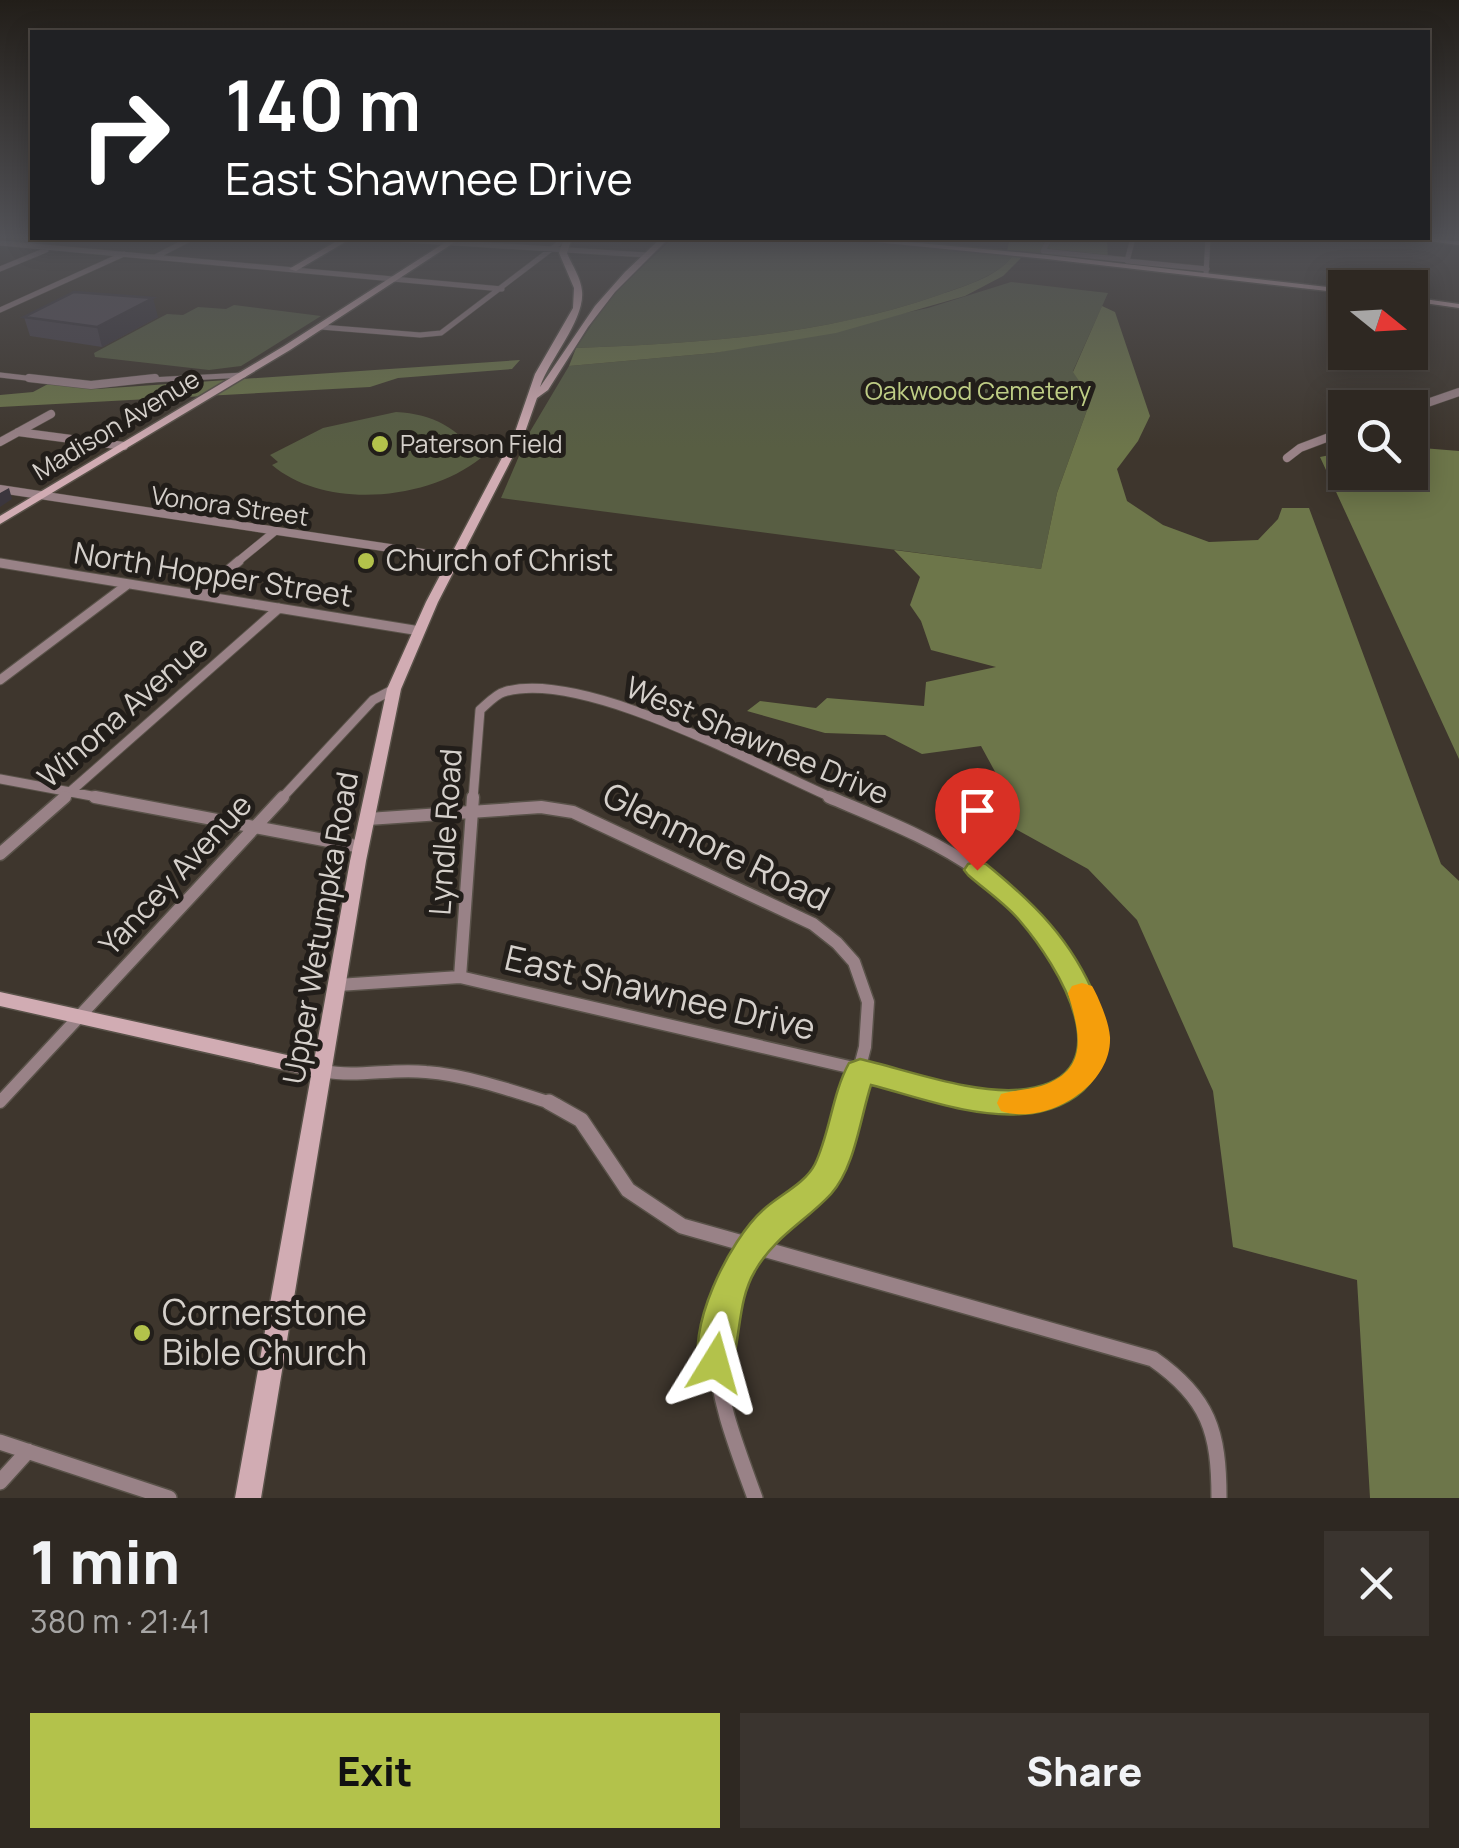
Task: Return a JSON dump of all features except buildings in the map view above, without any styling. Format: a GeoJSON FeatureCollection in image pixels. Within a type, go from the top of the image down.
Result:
{"type":"FeatureCollection","features":[{"type":"Feature","properties":{"kind":"main road","name":"Madison Avenue"},"geometry":{"type":"LineString","coordinates":[[0,521],[351,308]]}},
{"type":"Feature","properties":{"kind":"main road","name":"Upper Wetumpka Road"},"geometry":{"type":"LineString","coordinates":[[536,395],[533,390],[540,374],[578,308]]}},
{"type":"Feature","properties":{"kind":"main road","name":"Upper Wetumpka Road"},"geometry":{"type":"LineString","coordinates":[[248,1498],[361,847],[394,689],[536,395],[596,308]]}},
{"type":"Feature","properties":{"kind":"main road"},"geometry":{"type":"LineString","coordinates":[[562,336],[574,336]]}},
{"type":"Feature","properties":{"kind":"main road"},"geometry":{"type":"LineString","coordinates":[[0,999],[323,1072]]}},
{"type":"Feature","properties":{"kind":"street"},"geometry":{"type":"LineString","coordinates":[[321,327],[437,334],[476,308]]}},
{"type":"Feature","properties":{"kind":"street"},"geometry":{"type":"LineString","coordinates":[[0,375],[91,385],[184,375],[239,378]]}},
{"type":"Feature","properties":{"kind":"street"},"geometry":{"type":"LineString","coordinates":[[1428,402],[1459,392]]}},
{"type":"Feature","properties":{"kind":"street"},"geometry":{"type":"LineString","coordinates":[[0,442],[51,414]]}},
{"type":"Feature","properties":{"kind":"street"},"geometry":{"type":"LineString","coordinates":[[18,432],[124,446]]}},
{"type":"Feature","properties":{"kind":"street"},"geometry":{"type":"LineString","coordinates":[[1287,458],[1300,448],[1328,438]]}},
{"type":"Feature","properties":{"kind":"street","name":"Vonora Street"},"geometry":{"type":"LineString","coordinates":[[0,489],[456,558]]}},
{"type":"Feature","properties":{"kind":"street"},"geometry":{"type":"LineString","coordinates":[[198,595],[274,532]]}},
{"type":"Feature","properties":{"kind":"street","name":"North Hopper Street"},"geometry":{"type":"LineString","coordinates":[[0,563],[420,630]]}},
{"type":"Feature","properties":{"kind":"street"},"geometry":{"type":"LineString","coordinates":[[0,680],[128,584]]}},
{"type":"Feature","properties":{"kind":"street","name":"Winona Avenue"},"geometry":{"type":"LineString","coordinates":[[0,854],[279,608]]}},
{"type":"Feature","properties":{"kind":"street","name":"Yancey Avenue"},"geometry":{"type":"LineString","coordinates":[[0,1102],[373,700],[394,689]]}},
{"type":"Feature","properties":{"kind":"street","name":"West Shawnee Drive"},"geometry":{"type":"LineString","coordinates":[[492,695],[536,689],[595,700],[649,716],[897,828],[977,870],[1027,911],[1068,964],[1096,1038],[1090,1061],[1078,1078]]}},
{"type":"Feature","properties":{"kind":"street","name":"Lyndle Road"},"geometry":{"type":"LineString","coordinates":[[460,977],[479,715],[492,695]]}},
{"type":"Feature","properties":{"kind":"street"},"geometry":{"type":"LineString","coordinates":[[0,779],[361,847]]}},
{"type":"Feature","properties":{"kind":"street","name":"Glenmore Road"},"geometry":{"type":"LineString","coordinates":[[368,819],[541,807],[573,812],[813,924],[846,952],[867,986],[871,1024],[829,1170],[818,1185],[772,1222],[742,1261],[725,1300],[715,1363],[725,1425],[756,1498]]}},
{"type":"Feature","properties":{"kind":"street","name":"East Shawnee Drive"},"geometry":{"type":"LineString","coordinates":[[338,984],[460,977],[1006,1103],[1048,1097],[1078,1078]]}},
{"type":"Feature","properties":{"kind":"street"},"geometry":{"type":"LineString","coordinates":[[323,1072],[348,1076],[403,1070],[432,1072],[556,1104],[581,1120],[613,1173],[644,1203],[682,1226],[1153,1359],[1187,1384],[1210,1417],[1217,1439],[1219,1498]]}},
{"type":"Feature","properties":{"kind":"street"},"geometry":{"type":"LineString","coordinates":[[0,1442],[169,1498]]}},
{"type":"Feature","properties":{"kind":"street"},"geometry":{"type":"LineString","coordinates":[[0,1482],[28,1451]]}},
{"type":"Feature","properties":{"kind":"green space"},"geometry":{"type":"Polygon","coordinates":[[[196,308],[257,308],[321,316],[241,366],[209,370],[95,357],[94,353],[167,314],[183,315],[196,308]]]}},
{"type":"Feature","properties":{"kind":"green space"},"geometry":{"type":"Polygon","coordinates":[[[603,308],[898,308],[760,335],[576,348],[603,308]]]}},
{"type":"Feature","properties":{"kind":"green space"},"geometry":{"type":"Polygon","coordinates":[[[923,308],[836,333],[714,353],[569,366],[576,348],[759,335],[895,309],[923,308]]]}},
{"type":"Feature","properties":{"kind":"green space","name":"Oakwood Cemetery"},"geometry":{"type":"Polygon","coordinates":[[[928,308],[1101,308],[1073,371],[1091,399],[1057,493],[1041,569],[501,498],[528,435],[569,366],[714,353],[928,308]]]}},
{"type":"Feature","properties":{"kind":"green space"},"geometry":{"type":"Polygon","coordinates":[[[1101,308],[1115,312],[1150,416],[1138,441],[1117,469],[1127,501],[1163,525],[1209,542],[1258,540],[1278,519],[1282,508],[1309,508],[1441,864],[1459,881],[1459,1498],[1370,1498],[1357,1280],[1233,1247],[1213,1091],[1137,920],[1088,869],[947,791],[999,779],[981,746],[922,754],[885,735],[825,733],[747,711],[760,701],[816,708],[827,698],[924,706],[926,682],[996,667],[931,650],[921,621],[910,605],[920,577],[894,550],[1041,569],[1057,493],[1091,399],[1073,372],[1101,308]]]}},
{"type":"Feature","properties":{"kind":"green space"},"geometry":{"type":"Polygon","coordinates":[[[520,360],[512,369],[398,378],[370,387],[0,407],[0,395],[33,392],[48,384],[96,389],[520,360]]]}},
{"type":"Feature","properties":{"kind":"green space","name":"Paterson Field"},"geometry":{"type":"Polygon","coordinates":[[[396,412],[444,424],[481,458],[433,484],[376,494],[319,489],[272,465],[278,462],[270,455],[323,428],[396,412]]]}},
{"type":"Feature","properties":{"kind":"green space"},"geometry":{"type":"Polygon","coordinates":[[[1428,448],[1459,451],[1459,759],[1335,490],[1428,490],[1428,448]]]}},
{"type":"Feature","properties":{"kind":"green space"},"geometry":{"type":"Polygon","coordinates":[[[1328,455],[1328,474],[1320,457],[1328,455]]]}},
{"type":"Feature","properties":{"kind":"slow traffic"},"geometry":{"type":"LineString","coordinates":[[1012,1103],[1062,1091],[1085,1070],[1096,1038],[1082,993]]}},
{"type":"Feature","properties":{"kind":"place","name":"Paterson Field"},"geometry":{"type":"Point","coordinates":[380,444]}},
{"type":"Feature","properties":{"kind":"place","name":"Church of Christ"},"geometry":{"type":"Point","coordinates":[366,561]}},
{"type":"Feature","properties":{"kind":"place","name":"Cornerstone Bible Church"},"geometry":{"type":"Point","coordinates":[142,1333]}},
{"type":"Feature","properties":{"kind":"route"},"geometry":{"type":"LineString","coordinates":[[715,1363],[717,1330],[742,1261],[772,1222],[804,1198],[829,1170],[860,1071],[1006,1103],[1048,1097],[1070,1086],[1090,1061],[1096,1038],[1094,1028],[1068,964],[1027,911],[977,870]]}}]}
